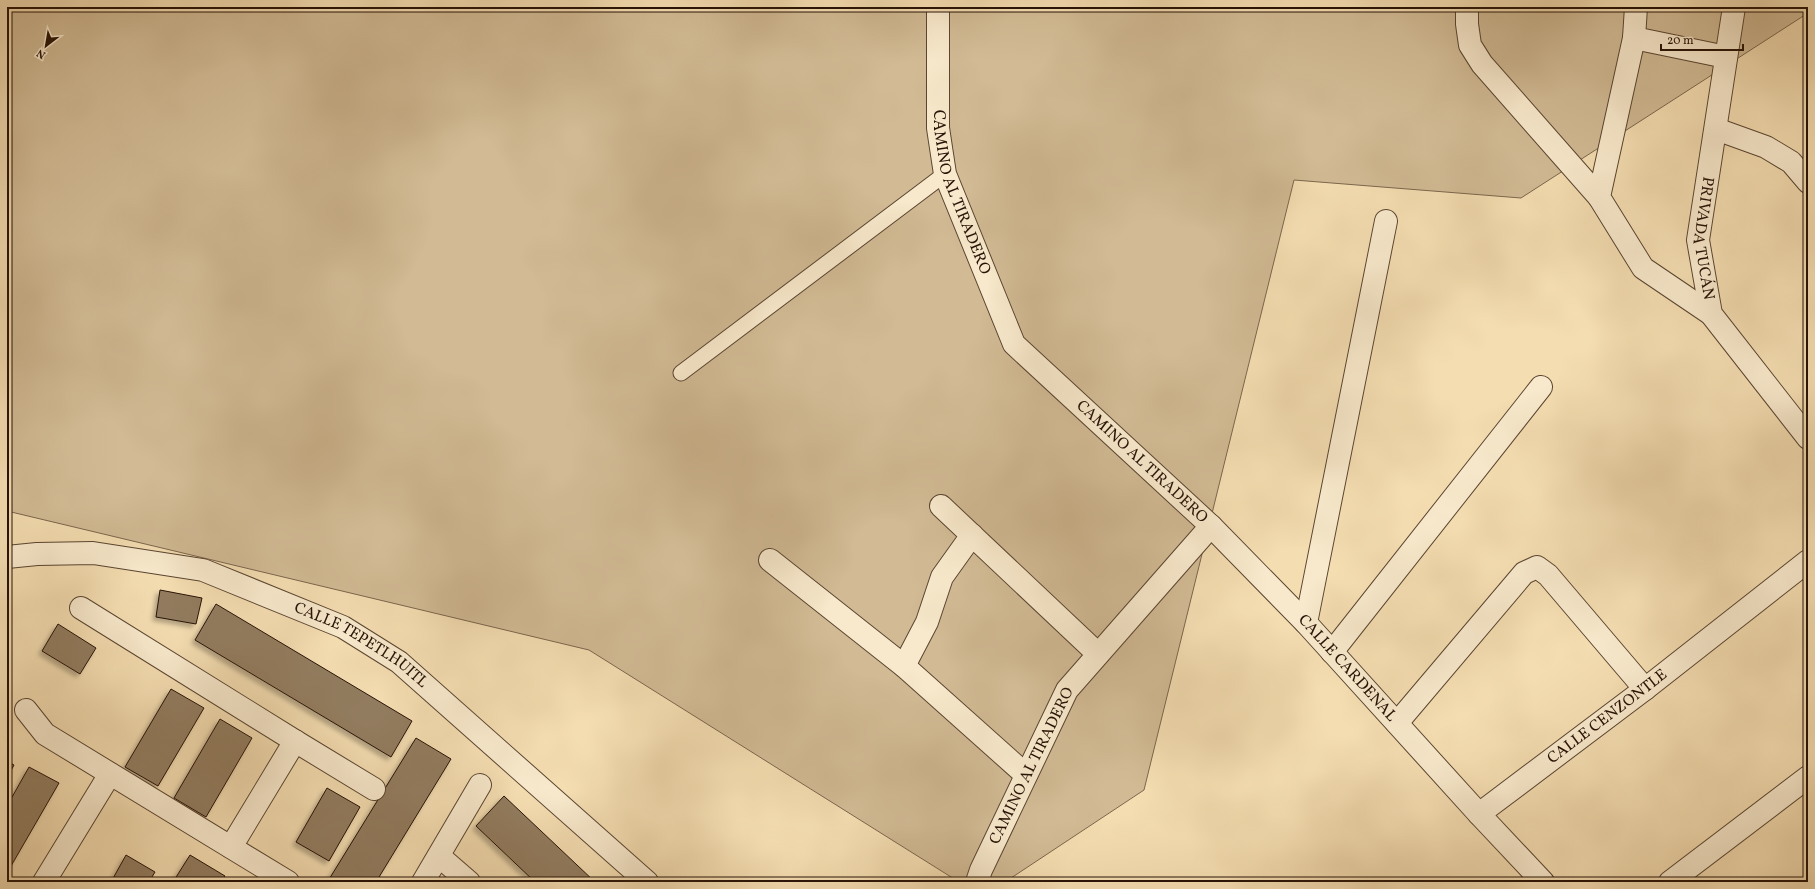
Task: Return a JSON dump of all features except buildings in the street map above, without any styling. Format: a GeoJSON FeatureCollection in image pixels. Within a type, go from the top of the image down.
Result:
{"type":"FeatureCollection","features":[{"type":"Feature","properties":{"kind":"street","name":"CAMINO AL TIRADERO"},"geometry":{"type":"LineString","coordinates":[[938,7],[938,128],[945,174],[1014,344],[1211,526],[1067,690],[981,870],[977,882]]}},
{"type":"Feature","properties":{"kind":"street"},"geometry":{"type":"LineString","coordinates":[[1467,7],[1467,24],[1470,45],[1482,64],[1599,197],[1643,268],[1711,314]]}},
{"type":"Feature","properties":{"kind":"street"},"geometry":{"type":"LineString","coordinates":[[1599,197],[1634,38],[1636,7]]}},
{"type":"Feature","properties":{"kind":"street","name":"PRIVADA TUCÁN"},"geometry":{"type":"LineString","coordinates":[[1734,7],[1698,240],[1711,314],[1808,438]]}},
{"type":"Feature","properties":{"kind":"street"},"geometry":{"type":"LineString","coordinates":[[1634,38],[1726,57]]}},
{"type":"Feature","properties":{"kind":"street"},"geometry":{"type":"LineString","coordinates":[[1716,129],[1766,146],[1791,162],[1808,182]]}},
{"type":"Feature","properties":{"kind":"street"},"geometry":{"type":"LineString","coordinates":[[1306,623],[1386,221]]}},
{"type":"Feature","properties":{"kind":"street"},"geometry":{"type":"LineString","coordinates":[[1332,652],[1541,387]]}},
{"type":"Feature","properties":{"kind":"street"},"geometry":{"type":"LineString","coordinates":[[940,506],[1098,654]]}},
{"type":"Feature","properties":{"kind":"street","name":"CALLE CARDENAL"},"geometry":{"type":"LineString","coordinates":[[1211,526],[1306,623],[1479,814]]}},
{"type":"Feature","properties":{"kind":"street"},"geometry":{"type":"LineString","coordinates":[[904,666],[927,622],[942,577],[972,535]]}},
{"type":"Feature","properties":{"kind":"street","name":"CALLE TEPETLHUITL"},"geometry":{"type":"LineString","coordinates":[[7,556],[93,553],[203,570],[343,628],[399,662],[646,882]]}},
{"type":"Feature","properties":{"kind":"street"},"geometry":{"type":"LineString","coordinates":[[770,560],[904,666],[1026,775]]}},
{"type":"Feature","properties":{"kind":"street","name":"CALLE CENZONTLE"},"geometry":{"type":"LineString","coordinates":[[1479,814],[1644,689],[1808,560]]}},
{"type":"Feature","properties":{"kind":"street"},"geometry":{"type":"LineString","coordinates":[[1397,723],[1524,573],[1537,567],[1548,575],[1644,689]]}},
{"type":"Feature","properties":{"kind":"street"},"geometry":{"type":"LineString","coordinates":[[81,608],[295,742],[374,788]]}},
{"type":"Feature","properties":{"kind":"street"},"geometry":{"type":"LineString","coordinates":[[26,710],[45,734],[230,847],[263,876],[288,882]]}},
{"type":"Feature","properties":{"kind":"street"},"geometry":{"type":"LineString","coordinates":[[230,847],[295,742]]}},
{"type":"Feature","properties":{"kind":"street"},"geometry":{"type":"LineString","coordinates":[[44,882],[110,774]]}},
{"type":"Feature","properties":{"kind":"street"},"geometry":{"type":"LineString","coordinates":[[1670,882],[1808,777]]}},
{"type":"Feature","properties":{"kind":"street"},"geometry":{"type":"LineString","coordinates":[[423,882],[480,786]]}},
{"type":"Feature","properties":{"kind":"street"},"geometry":{"type":"LineString","coordinates":[[1479,814],[1543,882]]}},
{"type":"Feature","properties":{"kind":"street"},"geometry":{"type":"LineString","coordinates":[[439,856],[469,882]]}},
{"type":"Feature","properties":{"kind":"lane"},"geometry":{"type":"LineString","coordinates":[[681,374],[945,174]]}},
{"type":"Feature","properties":{"kind":"shaded area"},"geometry":{"type":"Polygon","coordinates":[[[7,7],[1808,7],[1808,13],[1521,198],[1294,180],[1144,790],[1005,882],[959,882],[589,650],[7,511],[7,7]]]}}]}
